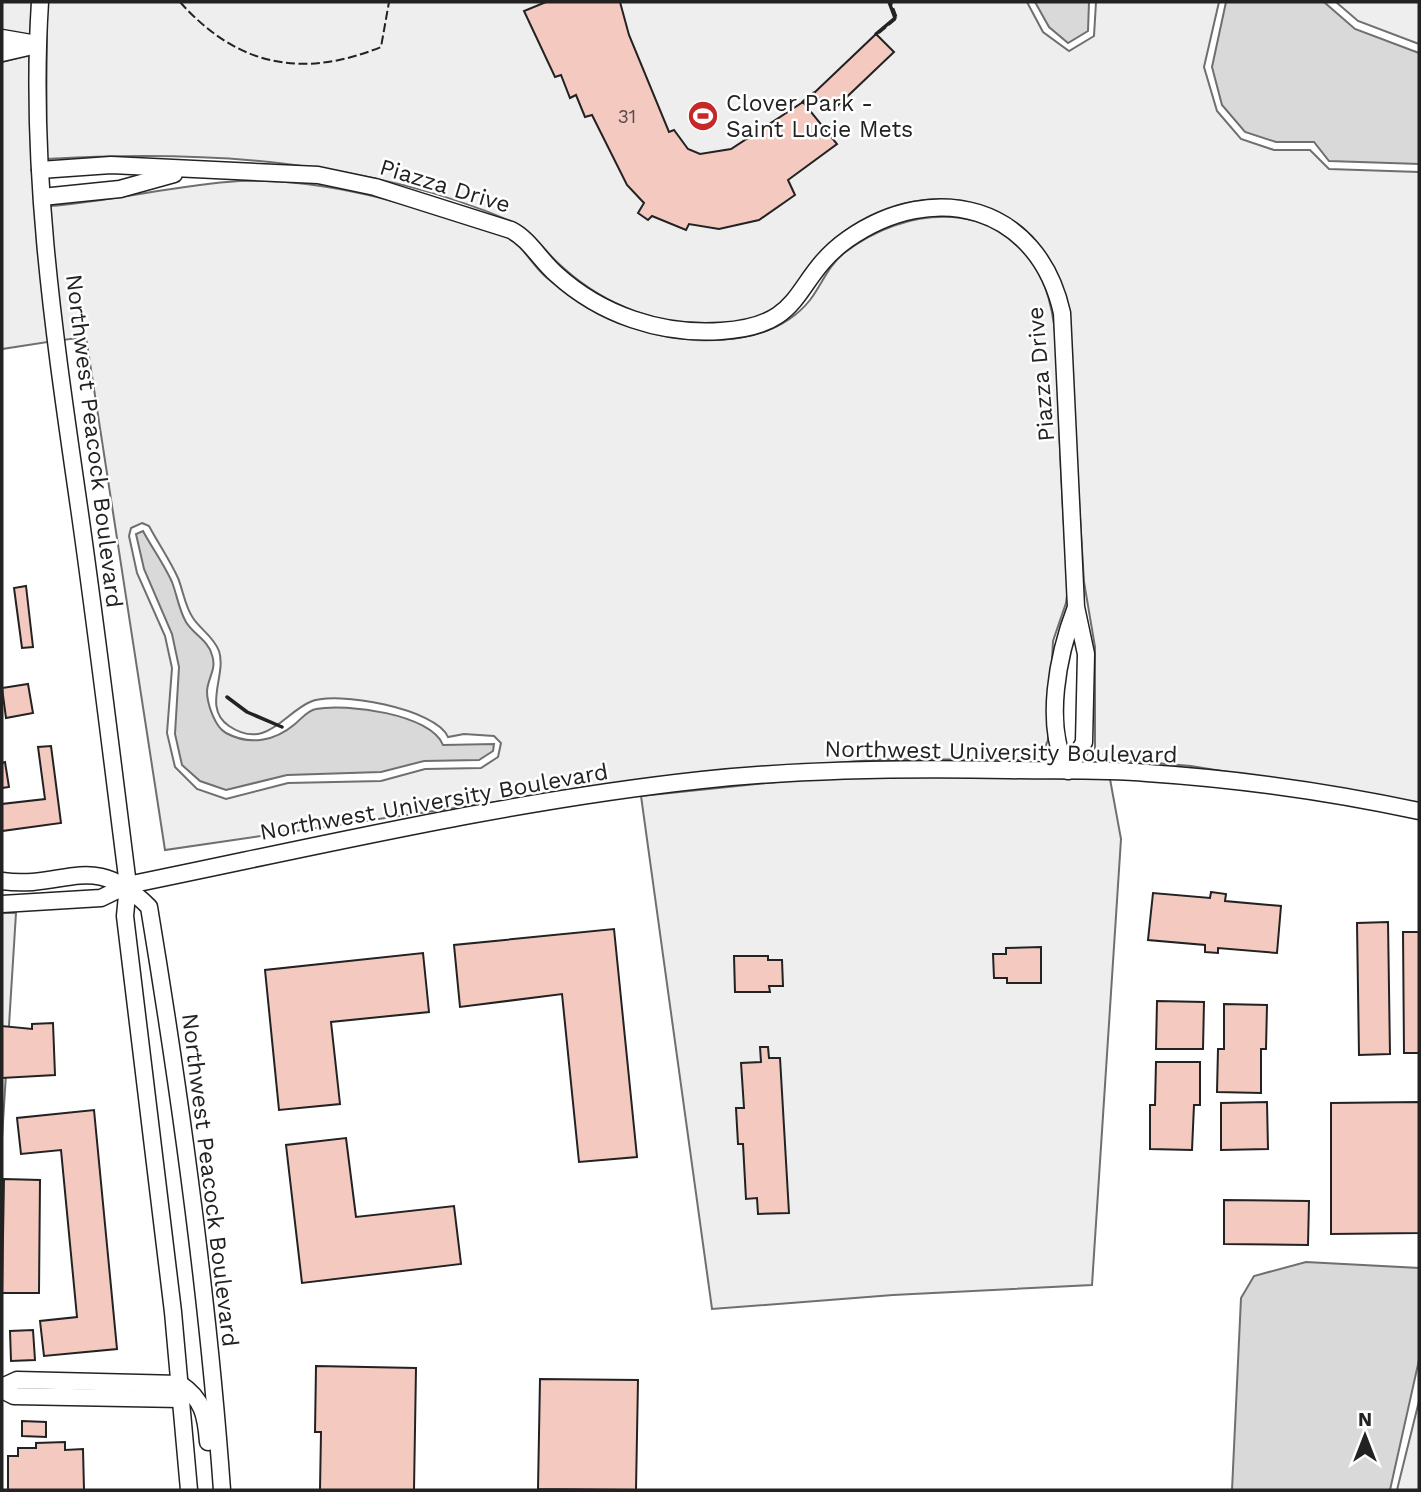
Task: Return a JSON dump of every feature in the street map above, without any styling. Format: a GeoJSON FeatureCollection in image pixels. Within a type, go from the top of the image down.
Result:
{"type":"FeatureCollection","features":[{"type":"Feature","properties":{"kind":"street","name":"Northwest Peacock Boulevard"},"geometry":{"type":"LineString","coordinates":[[40,2],[37,45],[41,197],[55,341],[128,886],[124,912],[181,1391],[189,1490]]}},
{"type":"Feature","properties":{"kind":"street"},"geometry":{"type":"LineString","coordinates":[[2,38],[37,45]]}},
{"type":"Feature","properties":{"kind":"street"},"geometry":{"type":"LineString","coordinates":[[2,53],[37,45]]}},
{"type":"Feature","properties":{"kind":"street","name":"Piazza Drive"},"geometry":{"type":"LineString","coordinates":[[40,170],[111,165],[187,171],[263,171],[339,178],[471,216],[517,233],[558,276],[605,307],[644,324],[689,332],[747,329],[775,319],[794,304],[834,250],[865,229],[890,217],[949,208],[989,215],[1014,230],[1033,250],[1051,276],[1059,304],[1073,489],[1076,607],[1086,654],[1084,742],[1068,771]]}},
{"type":"Feature","properties":{"kind":"street","name":"Piazza Drive"},"geometry":{"type":"LineString","coordinates":[[41,197],[120,189],[187,171]]}},
{"type":"Feature","properties":{"kind":"street","name":"Piazza Drive"},"geometry":{"type":"LineString","coordinates":[[1068,771],[1057,748],[1058,677],[1063,643],[1076,607]]}},
{"type":"Feature","properties":{"kind":"street","name":"Northwest University Boulevard"},"geometry":{"type":"LineString","coordinates":[[2,904],[101,898],[128,886],[433,821],[553,800],[703,780],[882,768],[1146,773],[1292,789],[1419,811]]}},
{"type":"Feature","properties":{"kind":"street"},"geometry":{"type":"LineString","coordinates":[[2,881],[97,874],[128,886]]}},
{"type":"Feature","properties":{"kind":"street","name":"Northwest Peacock Boulevard"},"geometry":{"type":"LineString","coordinates":[[128,886],[150,911],[192,1200],[215,1393],[222,1490]]}},
{"type":"Feature","properties":{"kind":"street"},"geometry":{"type":"LineString","coordinates":[[2,1388],[16,1380],[196,1394],[204,1409],[212,1490]]}},
{"type":"Feature","properties":{"kind":"shaded area"},"geometry":{"type":"Polygon","coordinates":[[[2,2],[32,2],[30,36],[2,30],[2,2]]]}},
{"type":"Feature","properties":{"kind":"shaded area"},"geometry":{"type":"Polygon","coordinates":[[[47,2],[1027,2],[1043,32],[1069,51],[1094,36],[1096,2],[1219,2],[1204,67],[1217,111],[1241,139],[1274,150],[1310,150],[1329,169],[1419,172],[1419,803],[1191,766],[1107,759],[1106,762],[1095,754],[1095,647],[1084,582],[1067,304],[1053,266],[1032,237],[1005,216],[974,203],[940,199],[905,203],[870,216],[837,237],[790,295],[765,315],[721,324],[683,323],[663,319],[625,307],[590,288],[515,223],[402,185],[344,172],[225,158],[165,156],[46,159],[47,2]]]}},
{"type":"Feature","properties":{"kind":"shaded area"},"geometry":{"type":"Polygon","coordinates":[[[1035,2],[1089,2],[1088,31],[1068,43],[1049,27],[1035,2]]]}},
{"type":"Feature","properties":{"kind":"shaded area"},"geometry":{"type":"Polygon","coordinates":[[[1226,2],[1324,2],[1355,29],[1419,53],[1419,164],[1329,161],[1314,142],[1276,142],[1245,132],[1222,105],[1212,67],[1226,2]]]}},
{"type":"Feature","properties":{"kind":"shaded area"},"geometry":{"type":"Polygon","coordinates":[[[1336,2],[1419,2],[1419,44],[1358,21],[1336,2]]]}},
{"type":"Feature","properties":{"kind":"shaded area"},"geometry":{"type":"Polygon","coordinates":[[[29,55],[31,153],[48,342],[2,349],[2,62],[29,55]]]}},
{"type":"Feature","properties":{"kind":"shaded area"},"geometry":{"type":"Polygon","coordinates":[[[273,181],[341,189],[407,205],[505,236],[517,245],[546,277],[597,312],[654,334],[695,340],[727,340],[758,334],[786,321],[810,300],[838,258],[868,237],[895,225],[923,218],[952,217],[982,223],[1009,238],[1030,260],[1045,287],[1053,319],[1057,354],[1068,587],[1066,603],[1053,641],[1048,740],[1044,750],[1025,760],[890,759],[702,772],[165,850],[86,337],[63,340],[49,206],[215,183],[273,181]],[[142,523],[131,528],[129,536],[137,573],[165,636],[172,668],[167,733],[175,767],[197,789],[226,799],[288,783],[381,781],[425,769],[481,768],[498,757],[501,743],[494,736],[464,734],[448,737],[440,727],[425,718],[406,710],[362,700],[341,698],[310,702],[274,728],[254,734],[242,733],[229,726],[221,719],[217,710],[221,660],[219,651],[214,641],[190,614],[178,578],[149,526],[142,523]]]}},
{"type":"Feature","properties":{"kind":"shaded area"},"geometry":{"type":"Polygon","coordinates":[[[143,531],[172,582],[186,622],[210,650],[213,665],[207,691],[208,702],[215,721],[226,733],[244,739],[262,740],[287,730],[313,710],[347,708],[405,718],[435,734],[443,745],[494,744],[493,751],[479,760],[424,761],[381,772],[287,775],[226,790],[200,781],[182,765],[175,734],[179,667],[172,634],[144,569],[136,534],[143,531]]]}},
{"type":"Feature","properties":{"kind":"shaded area"},"geometry":{"type":"Polygon","coordinates":[[[883,776],[1110,779],[1121,839],[1092,1285],[893,1295],[712,1309],[641,796],[787,781],[883,776]]]}},
{"type":"Feature","properties":{"kind":"shaded area"},"geometry":{"type":"Polygon","coordinates":[[[2,913],[16,913],[2,1138],[2,913]]]}},
{"type":"Feature","properties":{"kind":"shaded area"},"geometry":{"type":"Polygon","coordinates":[[[1306,1262],[1419,1268],[1419,1360],[1390,1490],[1232,1490],[1241,1298],[1254,1276],[1306,1262]]]}},
{"type":"Feature","properties":{"kind":"shaded area"},"geometry":{"type":"Polygon","coordinates":[[[1419,1401],[1419,1490],[1397,1490],[1419,1401]]]}},
{"type":"Feature","properties":{"kind":"building"},"geometry":{"type":"Polygon","coordinates":[[[546,2],[620,2],[629,35],[669,132],[674,130],[688,149],[700,154],[731,149],[803,102],[837,144],[788,180],[795,195],[759,220],[719,229],[689,224],[686,230],[652,216],[648,220],[638,213],[644,203],[627,185],[592,115],[585,117],[576,95],[570,98],[561,75],[555,77],[524,11],[546,2]]]}},
{"type":"Feature","properties":{"kind":"building"},"geometry":{"type":"Polygon","coordinates":[[[876,34],[894,52],[832,111],[814,93],[876,34]]]}},
{"type":"Feature","properties":{"kind":"building"},"geometry":{"type":"Polygon","coordinates":[[[26,586],[33,647],[22,648],[14,588],[26,586]]]}},
{"type":"Feature","properties":{"kind":"building"},"geometry":{"type":"Polygon","coordinates":[[[28,684],[33,713],[6,718],[2,688],[28,684]]]}},
{"type":"Feature","properties":{"kind":"building"},"geometry":{"type":"Polygon","coordinates":[[[51,746],[61,823],[2,831],[2,804],[45,799],[38,747],[51,746]]]}},
{"type":"Feature","properties":{"kind":"building"},"geometry":{"type":"Polygon","coordinates":[[[5,762],[9,787],[2,788],[2,763],[5,762]]]}},
{"type":"Feature","properties":{"kind":"building"},"geometry":{"type":"Polygon","coordinates":[[[1211,892],[1226,894],[1225,901],[1281,906],[1277,953],[1218,948],[1218,953],[1205,952],[1205,945],[1148,940],[1153,893],[1210,898],[1211,892]]]}},
{"type":"Feature","properties":{"kind":"building"},"geometry":{"type":"Polygon","coordinates":[[[1388,922],[1390,1054],[1359,1055],[1357,923],[1388,922]]]}},
{"type":"Feature","properties":{"kind":"building"},"geometry":{"type":"Polygon","coordinates":[[[614,929],[637,1157],[579,1162],[562,994],[460,1007],[454,945],[614,929]]]}},
{"type":"Feature","properties":{"kind":"building"},"geometry":{"type":"Polygon","coordinates":[[[1403,932],[1419,932],[1419,1053],[1404,1053],[1403,932]]]}},
{"type":"Feature","properties":{"kind":"building"},"geometry":{"type":"Polygon","coordinates":[[[1041,947],[1041,983],[1007,983],[1007,978],[994,978],[993,954],[1006,954],[1006,948],[1041,947]]]}},
{"type":"Feature","properties":{"kind":"building"},"geometry":{"type":"Polygon","coordinates":[[[423,953],[429,1012],[331,1022],[340,1104],[279,1110],[265,970],[423,953]]]}},
{"type":"Feature","properties":{"kind":"building"},"geometry":{"type":"Polygon","coordinates":[[[734,956],[768,956],[768,960],[782,960],[783,986],[769,986],[770,992],[735,992],[734,956]]]}},
{"type":"Feature","properties":{"kind":"building"},"geometry":{"type":"Polygon","coordinates":[[[1157,1001],[1204,1002],[1203,1049],[1156,1049],[1157,1001]]]}},
{"type":"Feature","properties":{"kind":"building"},"geometry":{"type":"Polygon","coordinates":[[[1224,1004],[1267,1005],[1266,1049],[1261,1049],[1261,1093],[1217,1092],[1218,1049],[1224,1049],[1224,1004]]]}},
{"type":"Feature","properties":{"kind":"building"},"geometry":{"type":"Polygon","coordinates":[[[53,1023],[55,1075],[2,1078],[2,1026],[32,1029],[32,1024],[53,1023]]]}},
{"type":"Feature","properties":{"kind":"building"},"geometry":{"type":"Polygon","coordinates":[[[760,1047],[768,1047],[769,1058],[780,1058],[789,1213],[758,1214],[757,1198],[746,1199],[743,1144],[738,1144],[736,1108],[744,1108],[741,1063],[761,1062],[760,1047]]]}},
{"type":"Feature","properties":{"kind":"building"},"geometry":{"type":"Polygon","coordinates":[[[1156,1062],[1200,1062],[1200,1105],[1194,1105],[1192,1150],[1150,1149],[1150,1105],[1155,1105],[1156,1062]]]}},
{"type":"Feature","properties":{"kind":"building"},"geometry":{"type":"Polygon","coordinates":[[[1267,1102],[1268,1149],[1221,1150],[1221,1103],[1267,1102]]]}},
{"type":"Feature","properties":{"kind":"building"},"geometry":{"type":"Polygon","coordinates":[[[1419,1102],[1419,1233],[1331,1234],[1331,1103],[1419,1102]]]}},
{"type":"Feature","properties":{"kind":"building"},"geometry":{"type":"Polygon","coordinates":[[[94,1110],[117,1349],[44,1356],[40,1321],[77,1317],[61,1150],[21,1154],[17,1118],[94,1110]]]}},
{"type":"Feature","properties":{"kind":"building"},"geometry":{"type":"Polygon","coordinates":[[[346,1138],[356,1217],[454,1206],[461,1264],[302,1283],[286,1145],[346,1138]]]}},
{"type":"Feature","properties":{"kind":"building"},"geometry":{"type":"Polygon","coordinates":[[[4,1179],[40,1180],[39,1293],[2,1293],[4,1179]]]}},
{"type":"Feature","properties":{"kind":"building"},"geometry":{"type":"Polygon","coordinates":[[[1224,1200],[1309,1201],[1308,1245],[1224,1244],[1224,1200]]]}},
{"type":"Feature","properties":{"kind":"building"},"geometry":{"type":"Polygon","coordinates":[[[33,1330],[35,1360],[11,1361],[10,1331],[33,1330]]]}},
{"type":"Feature","properties":{"kind":"building"},"geometry":{"type":"Polygon","coordinates":[[[316,1366],[416,1368],[414,1490],[320,1490],[321,1432],[315,1432],[316,1366]]]}},
{"type":"Feature","properties":{"kind":"building"},"geometry":{"type":"Polygon","coordinates":[[[540,1379],[638,1380],[636,1490],[538,1489],[540,1379]]]}},
{"type":"Feature","properties":{"kind":"building"},"geometry":{"type":"Polygon","coordinates":[[[22,1421],[46,1422],[46,1437],[22,1436],[22,1421]]]}},
{"type":"Feature","properties":{"kind":"building"},"geometry":{"type":"Polygon","coordinates":[[[65,1442],[65,1450],[83,1449],[84,1490],[8,1490],[8,1456],[18,1456],[18,1448],[36,1448],[36,1443],[65,1442]]]}},
{"type":"Feature","properties":{"kind":"fence"},"geometry":{"type":"LineString","coordinates":[[180,2],[224,41],[248,53],[298,64],[352,57],[381,47],[389,2]]}},
{"type":"Feature","properties":{"kind":"fence"},"geometry":{"type":"LineString","coordinates":[[879,33],[897,18],[891,2]]}},
{"type":"Feature","properties":{"kind":"wall"},"geometry":{"type":"LineString","coordinates":[[876,34],[895,18],[889,2]]}},
{"type":"Feature","properties":{"kind":"wall"},"geometry":{"type":"LineString","coordinates":[[803,102],[814,93]]}},
{"type":"Feature","properties":{"kind":"wall"},"geometry":{"type":"LineString","coordinates":[[227,697],[247,712],[282,727]]}},
{"type":"Feature","properties":{"kind":"place","name":"Clover Park - Saint Lucie Mets"},"geometry":{"type":"Point","coordinates":[703,116]}}]}
